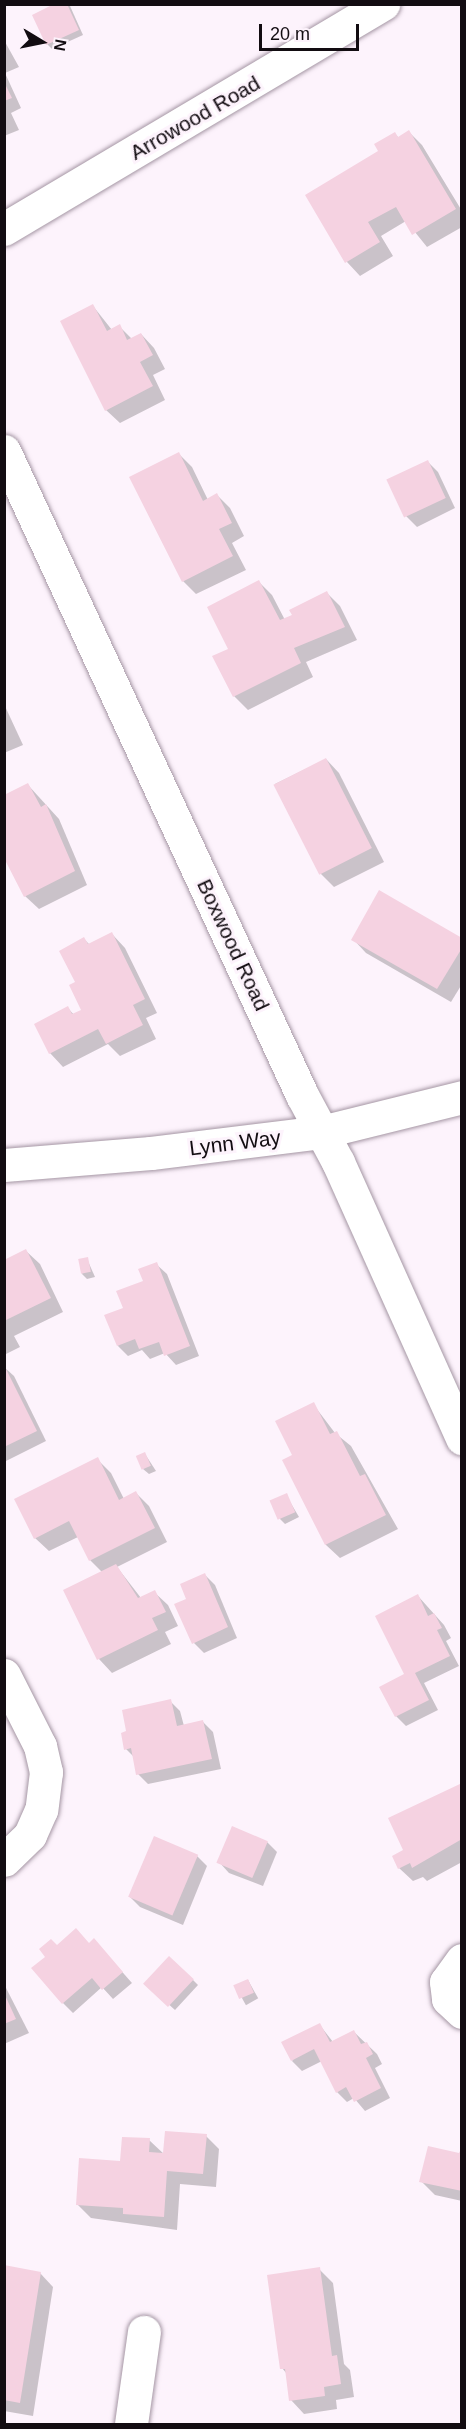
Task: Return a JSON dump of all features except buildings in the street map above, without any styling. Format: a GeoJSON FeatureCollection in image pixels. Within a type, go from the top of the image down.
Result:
{"type":"FeatureCollection","features":[{"type":"Feature","properties":{"kind":"street","name":"Arrowood Road"},"geometry":{"type":"LineString","coordinates":[[4,229],[383,4]]}},
{"type":"Feature","properties":{"kind":"street","name":"Boxwood Road"},"geometry":{"type":"LineString","coordinates":[[4,451],[462,1438]]}},
{"type":"Feature","properties":{"kind":"street","name":"Lynn Way"},"geometry":{"type":"LineString","coordinates":[[4,1165],[151,1153],[321,1132],[462,1097]]}},
{"type":"Feature","properties":{"kind":"street"},"geometry":{"type":"LineString","coordinates":[[4,1675],[40,1746],[46,1772],[41,1810],[30,1835],[4,1860]]}},
{"type":"Feature","properties":{"kind":"street"},"geometry":{"type":"LineString","coordinates":[[462,1960],[446,1982],[448,1999],[462,2012]]}},
{"type":"Feature","properties":{"kind":"street"},"geometry":{"type":"LineString","coordinates":[[131,2424],[144,2332]]}}]}
